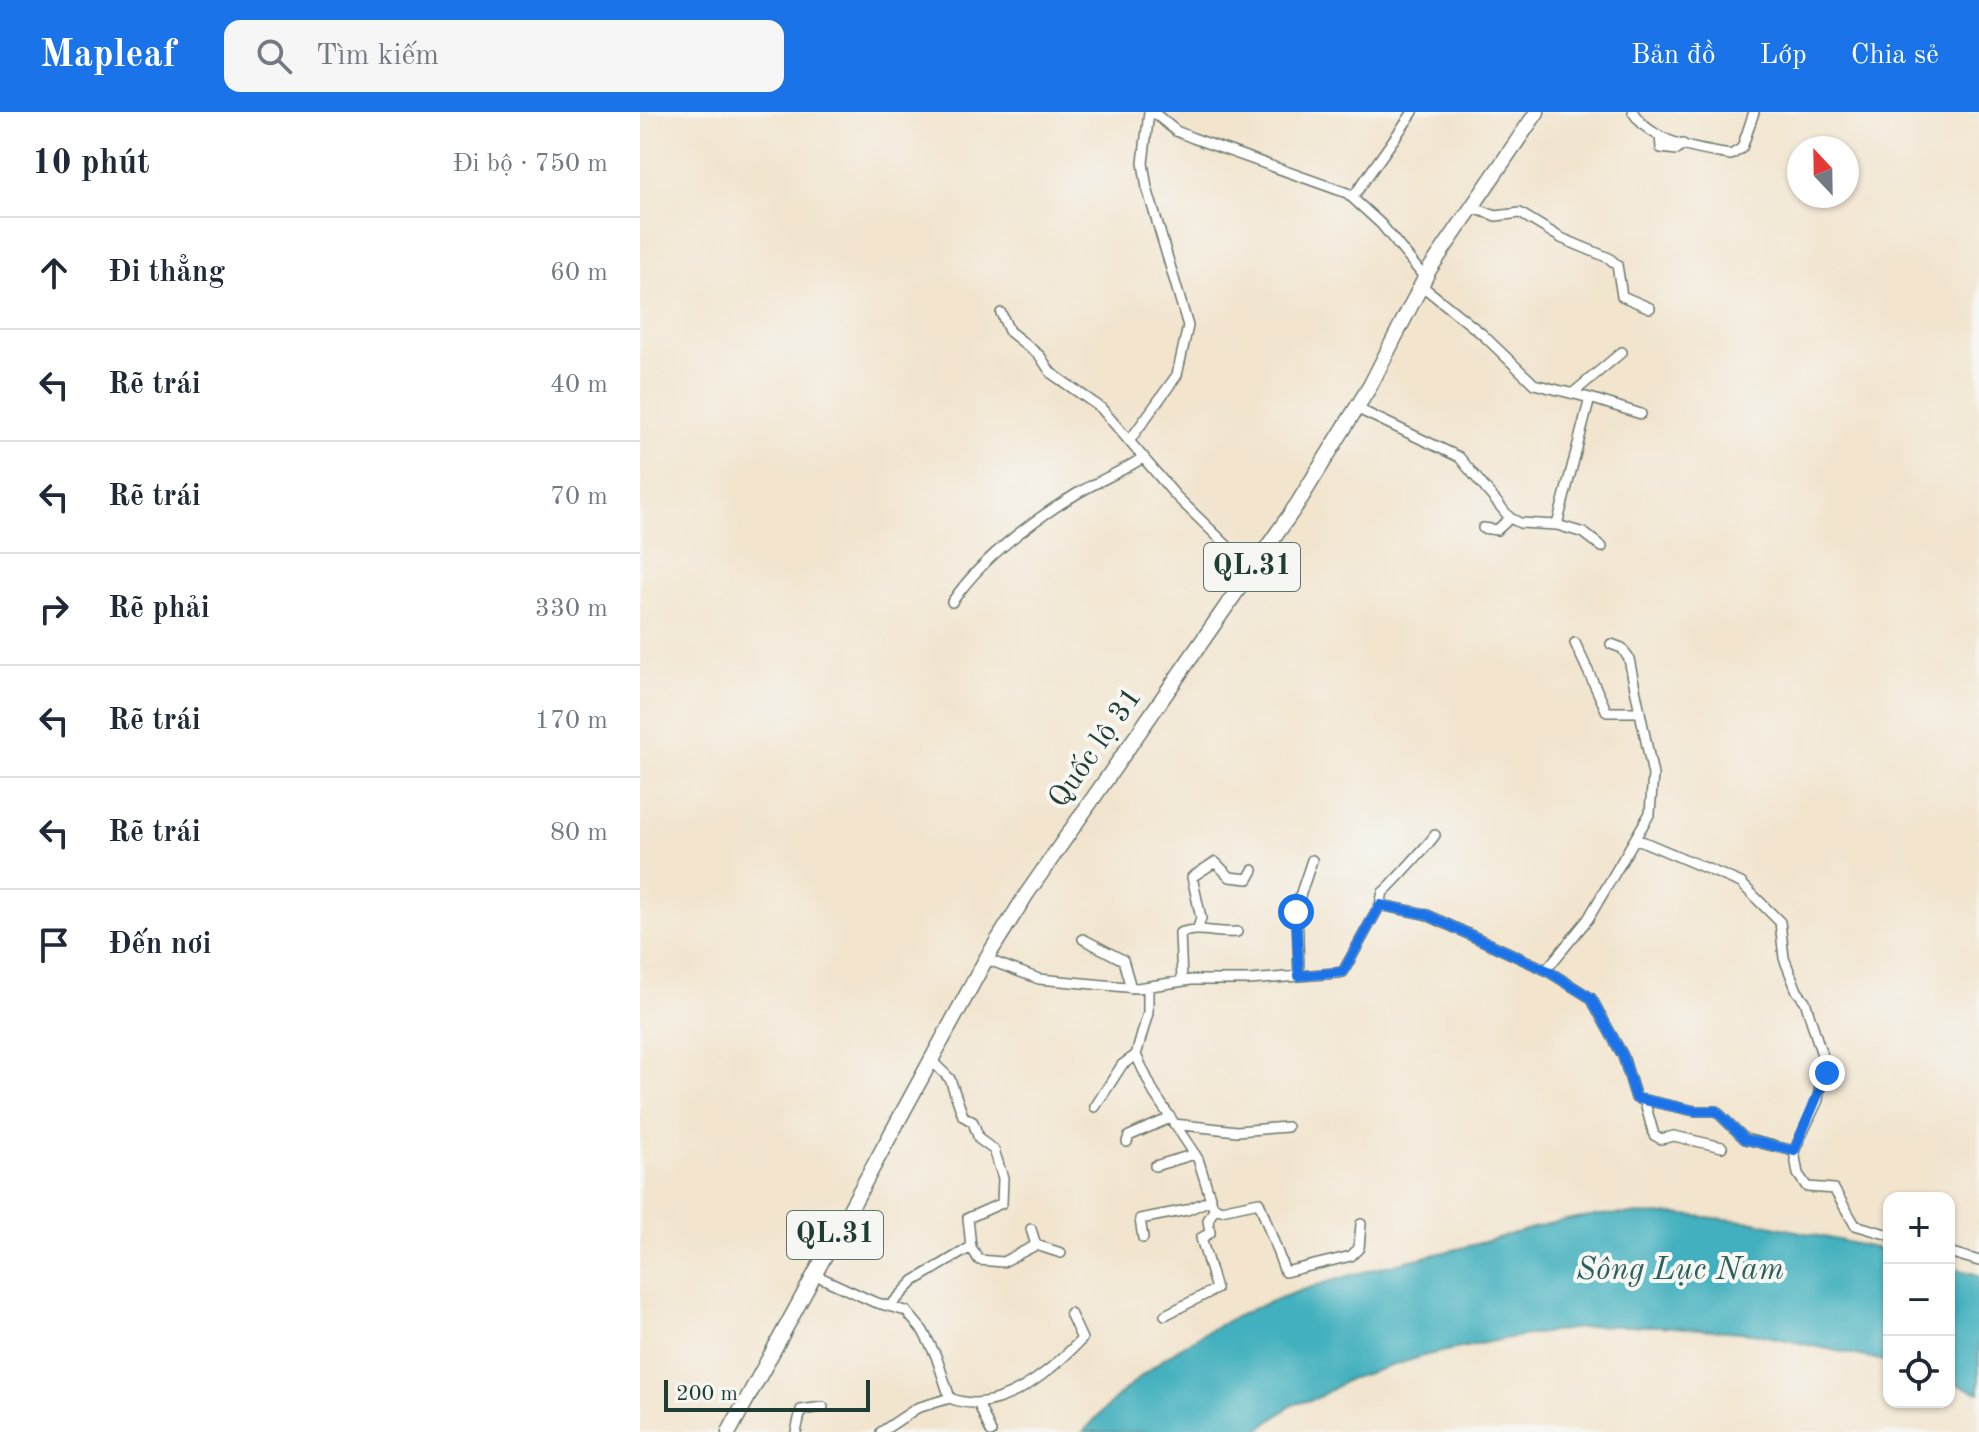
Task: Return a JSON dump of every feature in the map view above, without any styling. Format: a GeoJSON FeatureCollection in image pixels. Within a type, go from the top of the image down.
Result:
{"type":"FeatureCollection","features":[{"type":"Feature","properties":{"kind":"highway","name":"Quốc lộ 31"},"geometry":{"type":"LineString","coordinates":[[729,1432],[986,959],[1026,895],[1251,569],[1356,408],[1423,282],[1537,112]]}},
{"type":"Feature","properties":{"kind":"street"},"geometry":{"type":"LineString","coordinates":[[1130,440],[1171,386],[1187,333],[1186,316],[1175,291],[1147,188],[1143,163],[1151,112],[1176,131],[1353,197],[1391,235],[1423,282],[1534,384],[1641,414]]}},
{"type":"Feature","properties":{"kind":"street"},"geometry":{"type":"LineString","coordinates":[[1353,197],[1413,112]]}},
{"type":"Feature","properties":{"kind":"street"},"geometry":{"type":"LineString","coordinates":[[1633,112],[1660,136],[1721,153],[1737,153],[1742,148],[1754,112]]}},
{"type":"Feature","properties":{"kind":"street"},"geometry":{"type":"LineString","coordinates":[[1471,207],[1496,216],[1520,213],[1561,238],[1609,258],[1617,265],[1622,296],[1650,308]]}},
{"type":"Feature","properties":{"kind":"street"},"geometry":{"type":"LineString","coordinates":[[1001,313],[1009,331],[1040,356],[1051,373],[1101,408],[1175,495],[1251,569]]}},
{"type":"Feature","properties":{"kind":"street"},"geometry":{"type":"LineString","coordinates":[[1573,393],[1622,352]]}},
{"type":"Feature","properties":{"kind":"street"},"geometry":{"type":"LineString","coordinates":[[1557,525],[1590,398]]}},
{"type":"Feature","properties":{"kind":"street"},"geometry":{"type":"LineString","coordinates":[[1356,408],[1459,457],[1510,518],[1520,523],[1557,525],[1584,533],[1602,547]]}},
{"type":"Feature","properties":{"kind":"street"},"geometry":{"type":"LineString","coordinates":[[952,602],[974,576],[1032,525],[1076,494],[1144,457]]}},
{"type":"Feature","properties":{"kind":"street"},"geometry":{"type":"LineString","coordinates":[[1483,528],[1496,530],[1510,518]]}},
{"type":"Feature","properties":{"kind":"street"},"geometry":{"type":"LineString","coordinates":[[1575,643],[1607,712],[1638,712]]}},
{"type":"Feature","properties":{"kind":"street"},"geometry":{"type":"LineString","coordinates":[[1546,970],[1588,919],[1650,813],[1654,786],[1627,654],[1611,644]]}},
{"type":"Feature","properties":{"kind":"street"},"geometry":{"type":"LineString","coordinates":[[986,959],[1039,979],[1131,988],[1182,981],[1343,972],[1380,905],[1383,892],[1392,887],[1411,859],[1435,835]]}},
{"type":"Feature","properties":{"kind":"street"},"geometry":{"type":"LineString","coordinates":[[1637,839],[1741,883],[1781,924],[1784,958],[1797,991],[1805,1001],[1827,1071],[1820,1085],[1818,1100],[1794,1151],[1798,1174],[1807,1187],[1834,1189],[1855,1225],[1883,1233]]}},
{"type":"Feature","properties":{"kind":"street"},"geometry":{"type":"LineString","coordinates":[[1299,976],[1297,905],[1312,860]]}},
{"type":"Feature","properties":{"kind":"street"},"geometry":{"type":"LineString","coordinates":[[1198,928],[1201,918],[1192,877],[1215,862],[1234,879],[1248,879],[1253,870]]}},
{"type":"Feature","properties":{"kind":"street"},"geometry":{"type":"LineString","coordinates":[[1380,905],[1425,914],[1546,970],[1595,1003],[1623,1056],[1633,1095],[1695,1111],[1716,1111],[1745,1139],[1794,1151]]}},
{"type":"Feature","properties":{"kind":"street"},"geometry":{"type":"LineString","coordinates":[[1182,981],[1180,933],[1198,928],[1214,933],[1237,932]]}},
{"type":"Feature","properties":{"kind":"street"},"geometry":{"type":"LineString","coordinates":[[1083,939],[1123,960],[1131,988]]}},
{"type":"Feature","properties":{"kind":"street"},"geometry":{"type":"LineString","coordinates":[[1095,1107],[1122,1065],[1136,1055],[1148,1013],[1148,988]]}},
{"type":"Feature","properties":{"kind":"street"},"geometry":{"type":"LineString","coordinates":[[1136,1055],[1172,1121],[1195,1154],[1213,1204],[1208,1223],[1210,1233],[1201,1238],[1216,1289],[1165,1315]]}},
{"type":"Feature","properties":{"kind":"street"},"geometry":{"type":"LineString","coordinates":[[930,1059],[950,1079],[963,1116],[973,1122],[979,1139],[994,1150],[1003,1178],[1001,1204],[968,1218],[971,1247],[979,1260],[1003,1262],[1036,1245],[1061,1253]]}},
{"type":"Feature","properties":{"kind":"street"},"geometry":{"type":"LineString","coordinates":[[1644,1100],[1649,1129],[1654,1135],[1722,1147]]}},
{"type":"Feature","properties":{"kind":"street"},"geometry":{"type":"LineString","coordinates":[[1127,1142],[1134,1133],[1172,1121],[1237,1131],[1287,1127]]}},
{"type":"Feature","properties":{"kind":"street"},"geometry":{"type":"LineString","coordinates":[[1155,1166],[1195,1154]]}},
{"type":"Feature","properties":{"kind":"street"},"geometry":{"type":"LineString","coordinates":[[1143,1238],[1140,1219],[1213,1204],[1259,1202],[1285,1272],[1351,1256],[1359,1248],[1361,1224]]}},
{"type":"Feature","properties":{"kind":"street"},"geometry":{"type":"LineString","coordinates":[[1031,1229],[1036,1245]]}},
{"type":"Feature","properties":{"kind":"street"},"geometry":{"type":"LineString","coordinates":[[891,1305],[914,1281],[971,1247]]}},
{"type":"Feature","properties":{"kind":"street"},"geometry":{"type":"LineString","coordinates":[[1955,1254],[1979,1261]]}},
{"type":"Feature","properties":{"kind":"street"},"geometry":{"type":"LineString","coordinates":[[813,1274],[874,1302],[906,1311],[923,1331],[936,1356],[950,1398]]}},
{"type":"Feature","properties":{"kind":"street"},"geometry":{"type":"LineString","coordinates":[[881,1432],[917,1408],[950,1398],[979,1405],[1031,1381],[1078,1343],[1082,1336],[1070,1313]]}},
{"type":"Feature","properties":{"kind":"street"},"geometry":{"type":"LineString","coordinates":[[979,1405],[991,1432]]}},
{"type":"Feature","properties":{"kind":"street"},"geometry":{"type":"LineString","coordinates":[[796,1432],[801,1410],[823,1407]]}},
{"type":"Feature","properties":{"kind":"water","name":"Sông Lục Nam"},"geometry":{"type":"Polygon","coordinates":[[[1611,1214],[1675,1214],[1755,1222],[1883,1250],[1883,1361],[1753,1333],[1659,1326],[1592,1326],[1508,1338],[1427,1355],[1349,1379],[1317,1398],[1292,1405],[1256,1432],[1083,1432],[1124,1391],[1165,1358],[1208,1331],[1252,1309],[1347,1276],[1538,1226],[1611,1214]]]}},
{"type":"Feature","properties":{"kind":"water"},"geometry":{"type":"Polygon","coordinates":[[[1955,1269],[1979,1275],[1979,1393],[1955,1383],[1955,1269]]]}},
{"type":"Feature","properties":{"kind":"route"},"geometry":{"type":"LineString","coordinates":[[1296,912],[1299,976],[1343,972],[1375,920],[1380,905],[1425,914],[1546,970],[1595,1003],[1623,1056],[1631,1090],[1636,1098],[1695,1111],[1716,1111],[1745,1139],[1794,1151],[1827,1073]]}}]}
